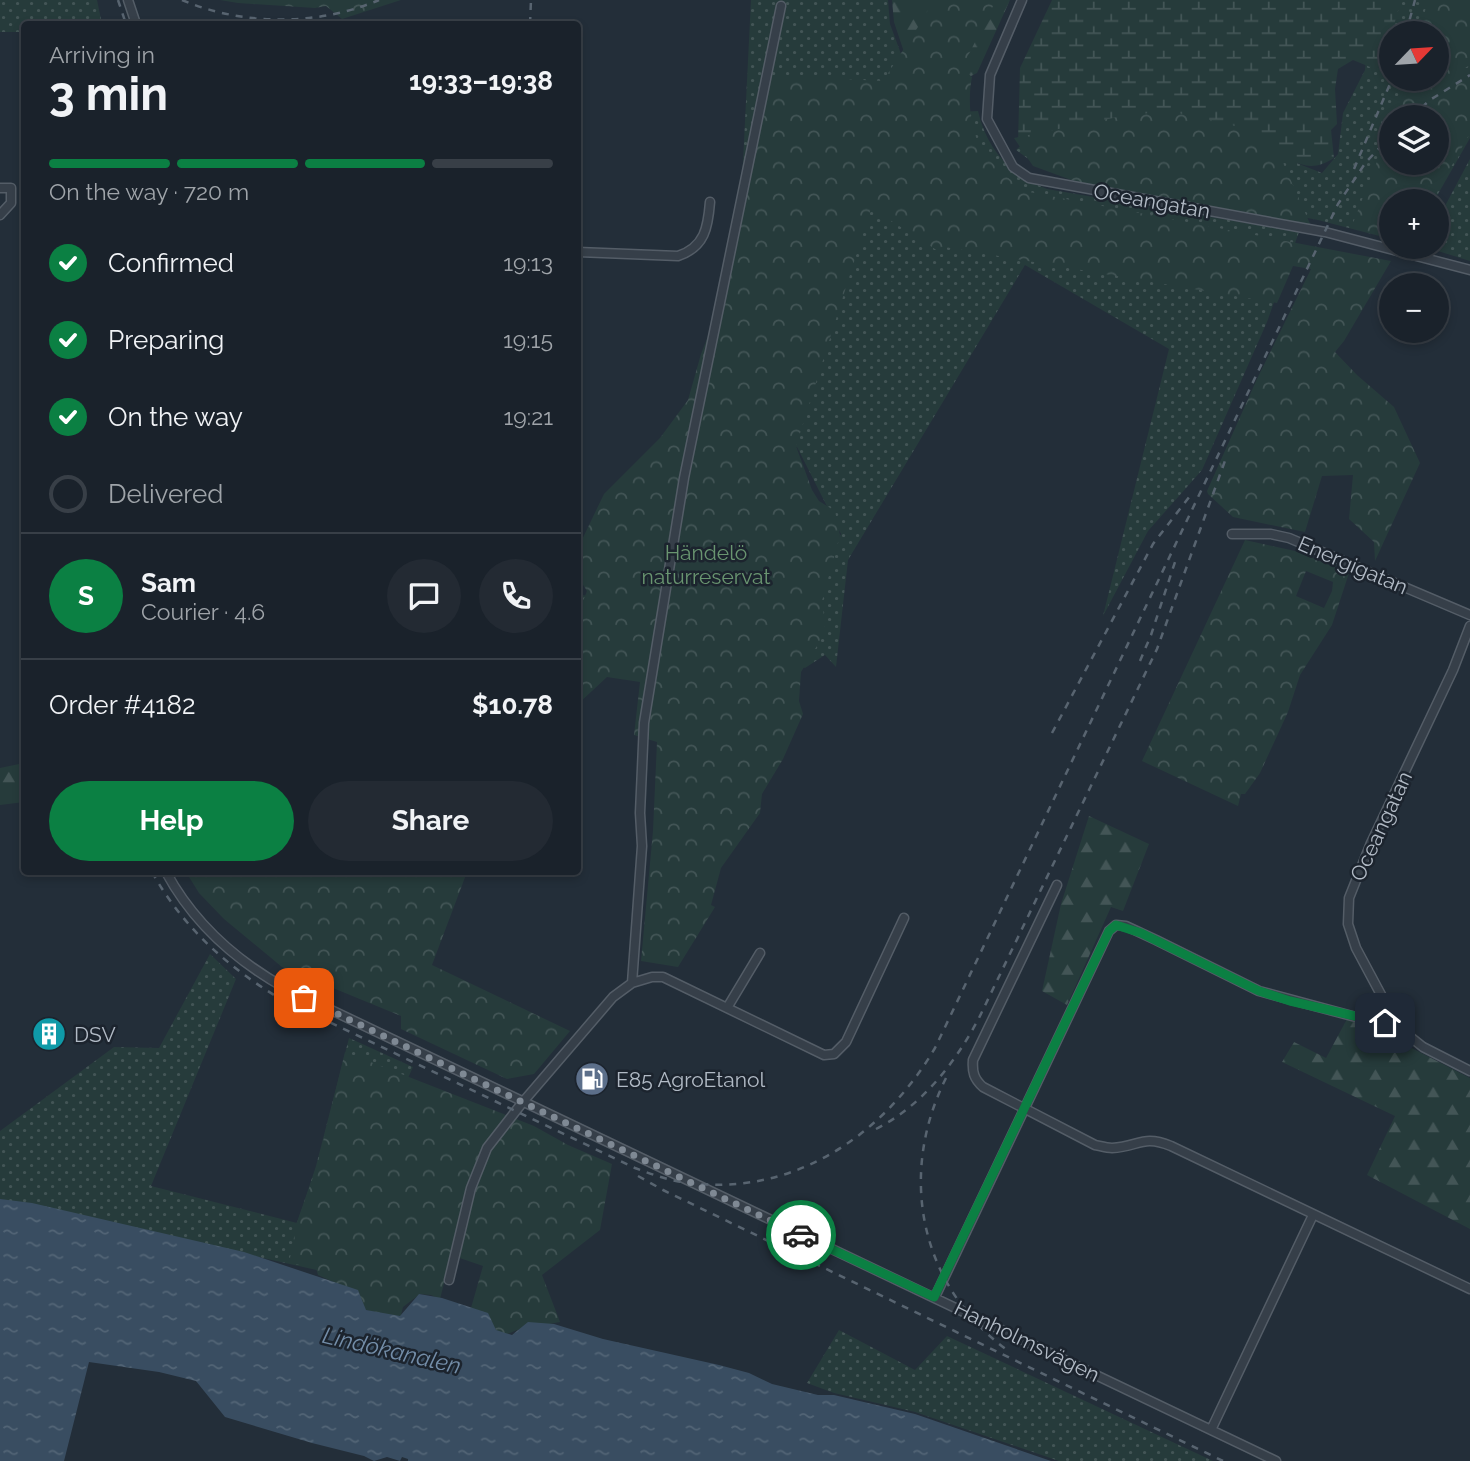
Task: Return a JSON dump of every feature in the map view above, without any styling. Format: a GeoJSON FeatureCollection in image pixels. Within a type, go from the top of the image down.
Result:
{"type":"FeatureCollection","features":[{"type":"Feature","properties":{"kind":"street"},"geometry":{"type":"LineString","coordinates":[[128,0],[135,21]]}},
{"type":"Feature","properties":{"kind":"street","name":"Oceangatan"},"geometry":{"type":"LineString","coordinates":[[1022,0],[990,75],[987,119],[1013,167],[1029,178],[1310,229],[1470,270]]}},
{"type":"Feature","properties":{"kind":"street"},"geometry":{"type":"LineString","coordinates":[[632,983],[642,846],[640,813],[644,723],[684,478],[781,6]]}},
{"type":"Feature","properties":{"kind":"street"},"geometry":{"type":"LineString","coordinates":[[0,188],[11,188],[11,203],[0,215]]}},
{"type":"Feature","properties":{"kind":"street"},"geometry":{"type":"LineString","coordinates":[[581,253],[678,256],[687,253],[697,246],[704,236],[708,225],[709,202]]}},
{"type":"Feature","properties":{"kind":"street","name":"Energigatan"},"geometry":{"type":"LineString","coordinates":[[1232,534],[1271,534],[1289,538],[1470,615]]}},
{"type":"Feature","properties":{"kind":"street","name":"Oceangatan"},"geometry":{"type":"LineString","coordinates":[[1470,626],[1442,694],[1371,843],[1349,898],[1348,925],[1356,948],[1394,1019],[1423,1047],[1470,1070]]}},
{"type":"Feature","properties":{"kind":"street","name":"Hanholmsvägen"},"geometry":{"type":"LineString","coordinates":[[168,875],[200,921],[225,946],[263,975],[340,1015],[1276,1461]]}},
{"type":"Feature","properties":{"kind":"street"},"geometry":{"type":"LineString","coordinates":[[1057,885],[973,1060],[972,1071],[976,1081],[1095,1145],[1111,1148],[1147,1139],[1157,1140],[1470,1289]]}},
{"type":"Feature","properties":{"kind":"street"},"geometry":{"type":"LineString","coordinates":[[449,1280],[471,1188],[487,1148],[522,1102],[613,997],[632,983],[663,977],[824,1055],[834,1054],[846,1042],[904,918]]}},
{"type":"Feature","properties":{"kind":"street"},"geometry":{"type":"LineString","coordinates":[[934,1297],[1109,931],[1116,925],[1126,926],[1259,991],[1367,1020],[1385,1023],[1394,1019]]}},
{"type":"Feature","properties":{"kind":"street"},"geometry":{"type":"LineString","coordinates":[[727,1008],[760,953]]}},
{"type":"Feature","properties":{"kind":"street"},"geometry":{"type":"LineString","coordinates":[[1211,1430],[1314,1215]]}},
{"type":"Feature","properties":{"kind":"green space"},"geometry":{"type":"Polygon","coordinates":[[[0,0],[97,0],[101,21],[21,21],[21,32],[0,32],[0,0]]]}},
{"type":"Feature","properties":{"kind":"green space"},"geometry":{"type":"Polygon","coordinates":[[[220,0],[401,0],[342,19],[326,6],[315,8],[220,0]]]}},
{"type":"Feature","properties":{"kind":"green space"},"geometry":{"type":"Polygon","coordinates":[[[751,0],[888,0],[890,24],[911,81],[940,113],[978,111],[987,138],[994,149],[1011,168],[1034,183],[1047,189],[1299,232],[1267,322],[1202,470],[1148,531],[1103,616],[1169,349],[1025,265],[848,560],[836,667],[825,655],[805,668],[781,657],[812,581],[841,534],[797,447],[737,470],[606,669],[581,692],[581,587],[583,595],[608,602],[690,481],[742,182],[751,0]]]}},
{"type":"Feature","properties":{"kind":"green space"},"geometry":{"type":"Polygon","coordinates":[[[892,0],[1010,0],[977,73],[959,82],[913,79],[894,22],[892,0]]]}},
{"type":"Feature","properties":{"kind":"green space","name":"Händelö naturreservat"},"geometry":{"type":"Polygon","coordinates":[[[928,0],[996,0],[962,68],[972,77],[971,118],[981,149],[995,166],[1024,191],[1391,261],[1384,273],[1379,273],[1379,281],[1335,352],[1394,407],[1420,463],[1375,561],[1374,542],[1349,519],[1353,475],[1322,476],[1305,532],[1233,517],[1208,494],[1257,379],[1311,269],[1293,266],[1277,303],[945,247],[938,251],[871,208],[796,446],[812,490],[819,501],[835,511],[840,535],[822,601],[825,625],[820,641],[801,672],[799,701],[803,714],[783,759],[762,794],[760,813],[721,868],[711,905],[715,907],[678,967],[641,961],[653,831],[657,742],[634,735],[640,682],[607,677],[581,701],[581,606],[587,591],[581,582],[581,542],[604,494],[660,438],[688,400],[701,354],[718,310],[763,75],[883,81],[927,13],[928,0]]]}},
{"type":"Feature","properties":{"kind":"green space"},"geometry":{"type":"Polygon","coordinates":[[[1052,0],[1401,0],[1395,21],[1379,21],[1379,63],[1370,67],[1353,60],[1338,69],[1335,89],[1337,124],[1331,130],[1334,158],[1316,165],[1294,162],[1270,149],[1018,142],[1020,68],[1052,0]]]}},
{"type":"Feature","properties":{"kind":"green space"},"geometry":{"type":"Polygon","coordinates":[[[1358,0],[1470,0],[1470,138],[1449,175],[1449,105],[1379,105],[1379,175],[1449,175],[1441,189],[1379,189],[1379,236],[1318,220],[1038,166],[1016,150],[1027,140],[1245,133],[1299,164],[1322,173],[1338,154],[1343,113],[1365,70],[1367,51],[1358,0]]]}},
{"type":"Feature","properties":{"kind":"green space"},"geometry":{"type":"Polygon","coordinates":[[[1428,0],[1470,0],[1470,65],[1465,68],[1470,78],[1470,133],[1449,171],[1449,105],[1395,105],[1400,91],[1449,91],[1449,21],[1422,21],[1428,0]]]}},
{"type":"Feature","properties":{"kind":"green space"},"geometry":{"type":"Polygon","coordinates":[[[1174,112],[1244,128],[1267,140],[1273,140],[1311,226],[1074,181],[1033,166],[1014,138],[1133,114],[1174,112]]]}},
{"type":"Feature","properties":{"kind":"green space"},"geometry":{"type":"Polygon","coordinates":[[[1379,155],[1379,175],[1447,175],[1439,189],[1379,189],[1379,235],[1351,228],[1379,155]]]}},
{"type":"Feature","properties":{"kind":"green space"},"geometry":{"type":"Polygon","coordinates":[[[1470,159],[1470,261],[1449,254],[1449,198],[1470,159]]]}},
{"type":"Feature","properties":{"kind":"green space"},"geometry":{"type":"Polygon","coordinates":[[[1245,540],[1295,551],[1349,573],[1332,625],[1300,675],[1288,712],[1260,773],[1245,794],[1241,794],[1238,806],[1142,761],[1245,540]],[[1306,571],[1296,596],[1324,608],[1333,582],[1306,571]]]}},
{"type":"Feature","properties":{"kind":"green space"},"geometry":{"type":"Polygon","coordinates":[[[21,764],[21,802],[0,805],[0,768],[21,764]]]}},
{"type":"Feature","properties":{"kind":"green space"},"geometry":{"type":"Polygon","coordinates":[[[1089,816],[1149,844],[1123,911],[1111,907],[1067,1005],[1042,991],[1061,904],[1089,816]]]}},
{"type":"Feature","properties":{"kind":"green space"},"geometry":{"type":"Polygon","coordinates":[[[188,875],[466,875],[432,965],[570,1031],[534,1074],[507,1079],[401,1029],[401,1016],[282,967],[224,919],[199,893],[188,875]]]}},
{"type":"Feature","properties":{"kind":"green space"},"geometry":{"type":"Polygon","coordinates":[[[210,954],[236,979],[151,1186],[297,1223],[316,1166],[349,1038],[413,1067],[321,1271],[0,1199],[0,1131],[114,1047],[159,1048],[210,954]]]}},
{"type":"Feature","properties":{"kind":"green space"},"geometry":{"type":"Polygon","coordinates":[[[1347,1019],[1394,1039],[1470,1078],[1470,1229],[1367,1175],[1395,1116],[1282,1062],[1294,1042],[1326,1058],[1347,1019]]]}},
{"type":"Feature","properties":{"kind":"green space"},"geometry":{"type":"Polygon","coordinates":[[[345,1052],[534,1126],[568,1145],[612,1164],[600,1230],[542,1275],[560,1322],[517,1330],[503,1336],[471,1308],[483,1266],[451,1255],[440,1299],[420,1294],[403,1307],[400,1319],[362,1309],[355,1292],[318,1275],[316,1268],[289,1263],[297,1222],[317,1166],[345,1052]]]}},
{"type":"Feature","properties":{"kind":"green space"},"geometry":{"type":"Polygon","coordinates":[[[839,1330],[915,1370],[947,1336],[1213,1461],[1059,1461],[915,1412],[834,1393],[807,1383],[839,1330]]]}},
{"type":"Feature","properties":{"kind":"water","name":"Lindökanalen"},"geometry":{"type":"Polygon","coordinates":[[[0,1199],[32,1203],[244,1252],[358,1290],[366,1310],[400,1316],[419,1294],[442,1298],[488,1313],[496,1330],[512,1335],[528,1322],[554,1324],[603,1339],[749,1373],[772,1384],[915,1414],[1051,1461],[408,1461],[402,1457],[400,1461],[387,1457],[374,1461],[225,1417],[196,1381],[159,1372],[89,1362],[64,1461],[0,1461],[0,1199]]]}},
{"type":"Feature","properties":{"kind":"railway"},"geometry":{"type":"LineString","coordinates":[[118,0],[125,21]]}},
{"type":"Feature","properties":{"kind":"railway"},"geometry":{"type":"LineString","coordinates":[[182,0],[230,15],[281,20],[331,15],[379,0]]}},
{"type":"Feature","properties":{"kind":"railway"},"geometry":{"type":"LineString","coordinates":[[530,21],[531,0]]}},
{"type":"Feature","properties":{"kind":"railway"},"geometry":{"type":"LineString","coordinates":[[1409,21],[1415,0]]}},
{"type":"Feature","properties":{"kind":"railway"},"geometry":{"type":"LineString","coordinates":[[1424,105],[1470,75]]}},
{"type":"Feature","properties":{"kind":"railway"},"geometry":{"type":"LineString","coordinates":[[1354,169],[1387,91]]}},
{"type":"Feature","properties":{"kind":"railway"},"geometry":{"type":"LineString","coordinates":[[154,875],[177,910],[207,943],[241,972],[279,998],[635,1168],[676,1181],[716,1185],[755,1182],[792,1172],[826,1156],[858,1136],[887,1110],[913,1081],[935,1048],[1338,204],[1366,162],[1379,148]]}},
{"type":"Feature","properties":{"kind":"railway"},"geometry":{"type":"LineString","coordinates":[[876,1129],[909,1108],[936,1081],[979,1018],[1157,649],[1226,458]]}},
{"type":"Feature","properties":{"kind":"railway"},"geometry":{"type":"LineString","coordinates":[[1052,733],[1153,544],[1193,492]]}},
{"type":"Feature","properties":{"kind":"railway"},"geometry":{"type":"LineString","coordinates":[[1140,661],[1175,562]]}},
{"type":"Feature","properties":{"kind":"railway"},"geometry":{"type":"LineString","coordinates":[[946,1078],[931,1115],[923,1152],[921,1189],[926,1226],[936,1261],[954,1294],[977,1324],[1007,1350]]}},
{"type":"Feature","properties":{"kind":"railway"},"geometry":{"type":"LineString","coordinates":[[638,1176],[1223,1461]]}},
{"type":"Feature","properties":{"kind":"way so far"},"geometry":{"type":"LineString","coordinates":[[304,998],[801,1235]]}},
{"type":"Feature","properties":{"kind":"place","name":"DSV"},"geometry":{"type":"Point","coordinates":[49,1034]}},
{"type":"Feature","properties":{"kind":"place","name":"E85 AgroEtanol"},"geometry":{"type":"Point","coordinates":[592,1079]}},
{"type":"Feature","properties":{"kind":"route"},"geometry":{"type":"LineString","coordinates":[[801,1235],[934,1297],[1109,931],[1116,925],[1126,926],[1259,991],[1385,1023]]}}]}
